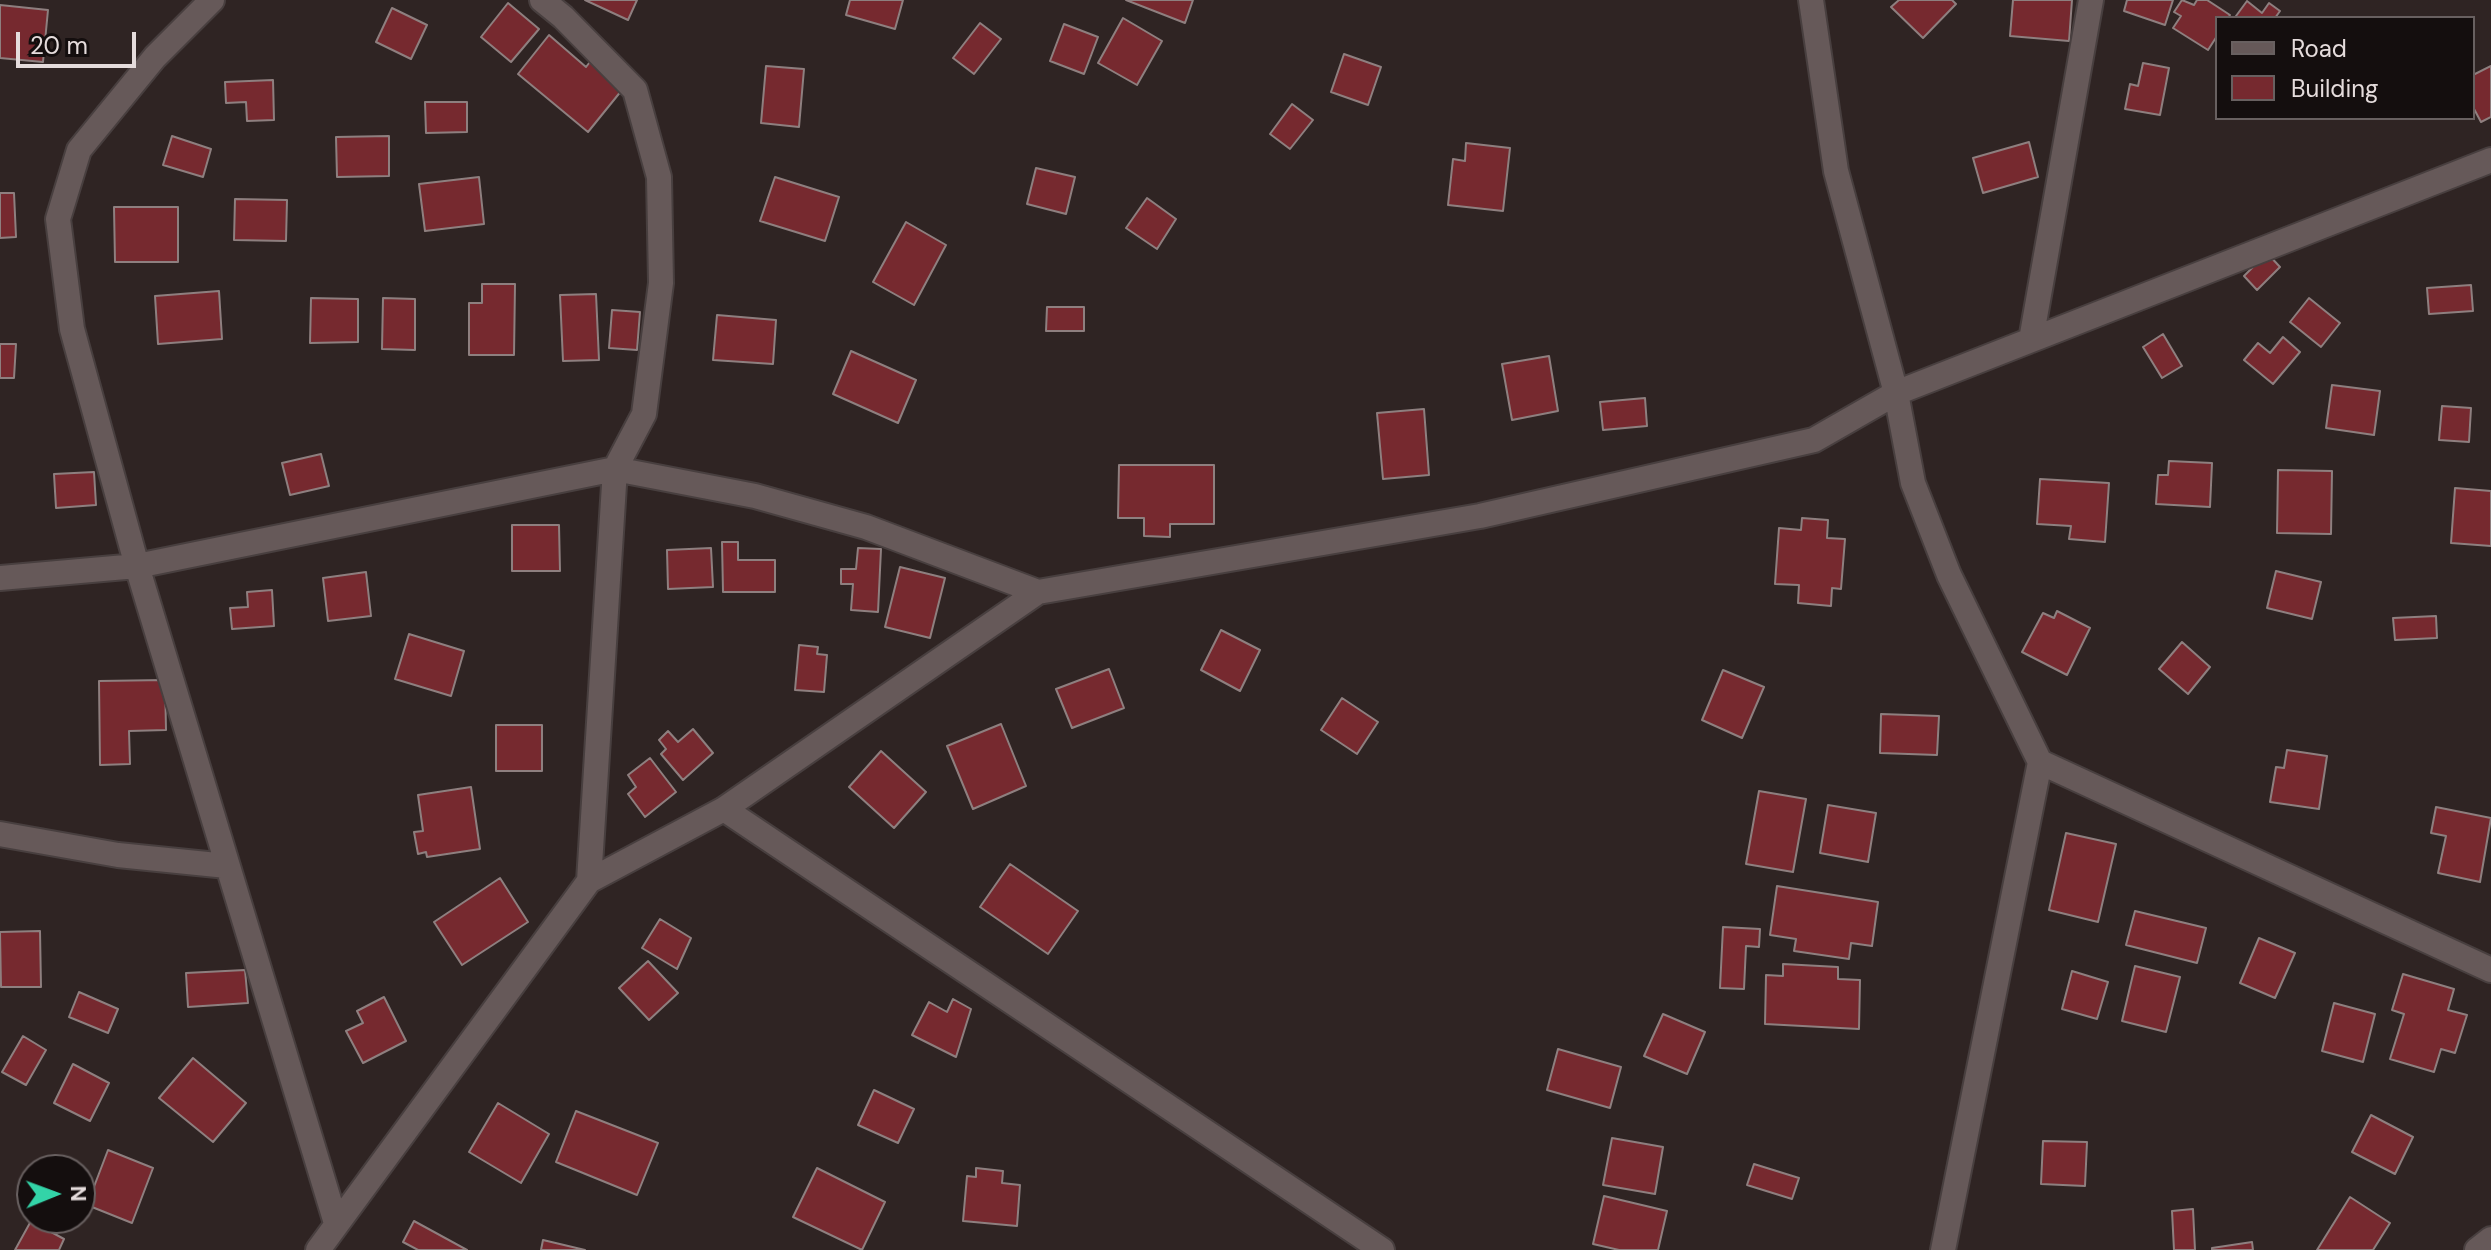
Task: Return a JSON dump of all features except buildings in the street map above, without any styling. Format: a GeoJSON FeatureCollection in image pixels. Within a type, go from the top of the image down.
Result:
{"type":"FeatureCollection","features":[{"type":"Feature","properties":{"kind":"street"},"geometry":{"type":"LineString","coordinates":[[212,0],[155,57],[79,150],[58,219],[72,329],[137,566],[336,1223]]}},
{"type":"Feature","properties":{"kind":"street"},"geometry":{"type":"LineString","coordinates":[[542,0],[635,90],[659,177],[661,283],[644,414],[615,469],[589,881]]}},
{"type":"Feature","properties":{"kind":"street"},"geometry":{"type":"LineString","coordinates":[[1811,0],[1836,171],[1896,393],[1913,483],[1944,562],[2040,762],[1943,1250]]}},
{"type":"Feature","properties":{"kind":"street"},"geometry":{"type":"LineString","coordinates":[[2031,340],[2091,0]]}},
{"type":"Feature","properties":{"kind":"street"},"geometry":{"type":"LineString","coordinates":[[318,1250],[589,881],[724,809],[1038,592],[1480,516],[1814,440],[1896,393],[2491,160]]}},
{"type":"Feature","properties":{"kind":"street"},"geometry":{"type":"LineString","coordinates":[[0,578],[137,566],[615,469],[755,496],[866,527],[1038,592]]}},
{"type":"Feature","properties":{"kind":"street"},"geometry":{"type":"LineString","coordinates":[[2040,762],[2491,970]]}},
{"type":"Feature","properties":{"kind":"street"},"geometry":{"type":"LineString","coordinates":[[724,809],[1382,1250]]}},
{"type":"Feature","properties":{"kind":"street"},"geometry":{"type":"LineString","coordinates":[[0,834],[118,855],[227,866]]}},
{"type":"Feature","properties":{"kind":"street"},"geometry":{"type":"LineString","coordinates":[[2477,1250],[2491,1239]]}}]}
